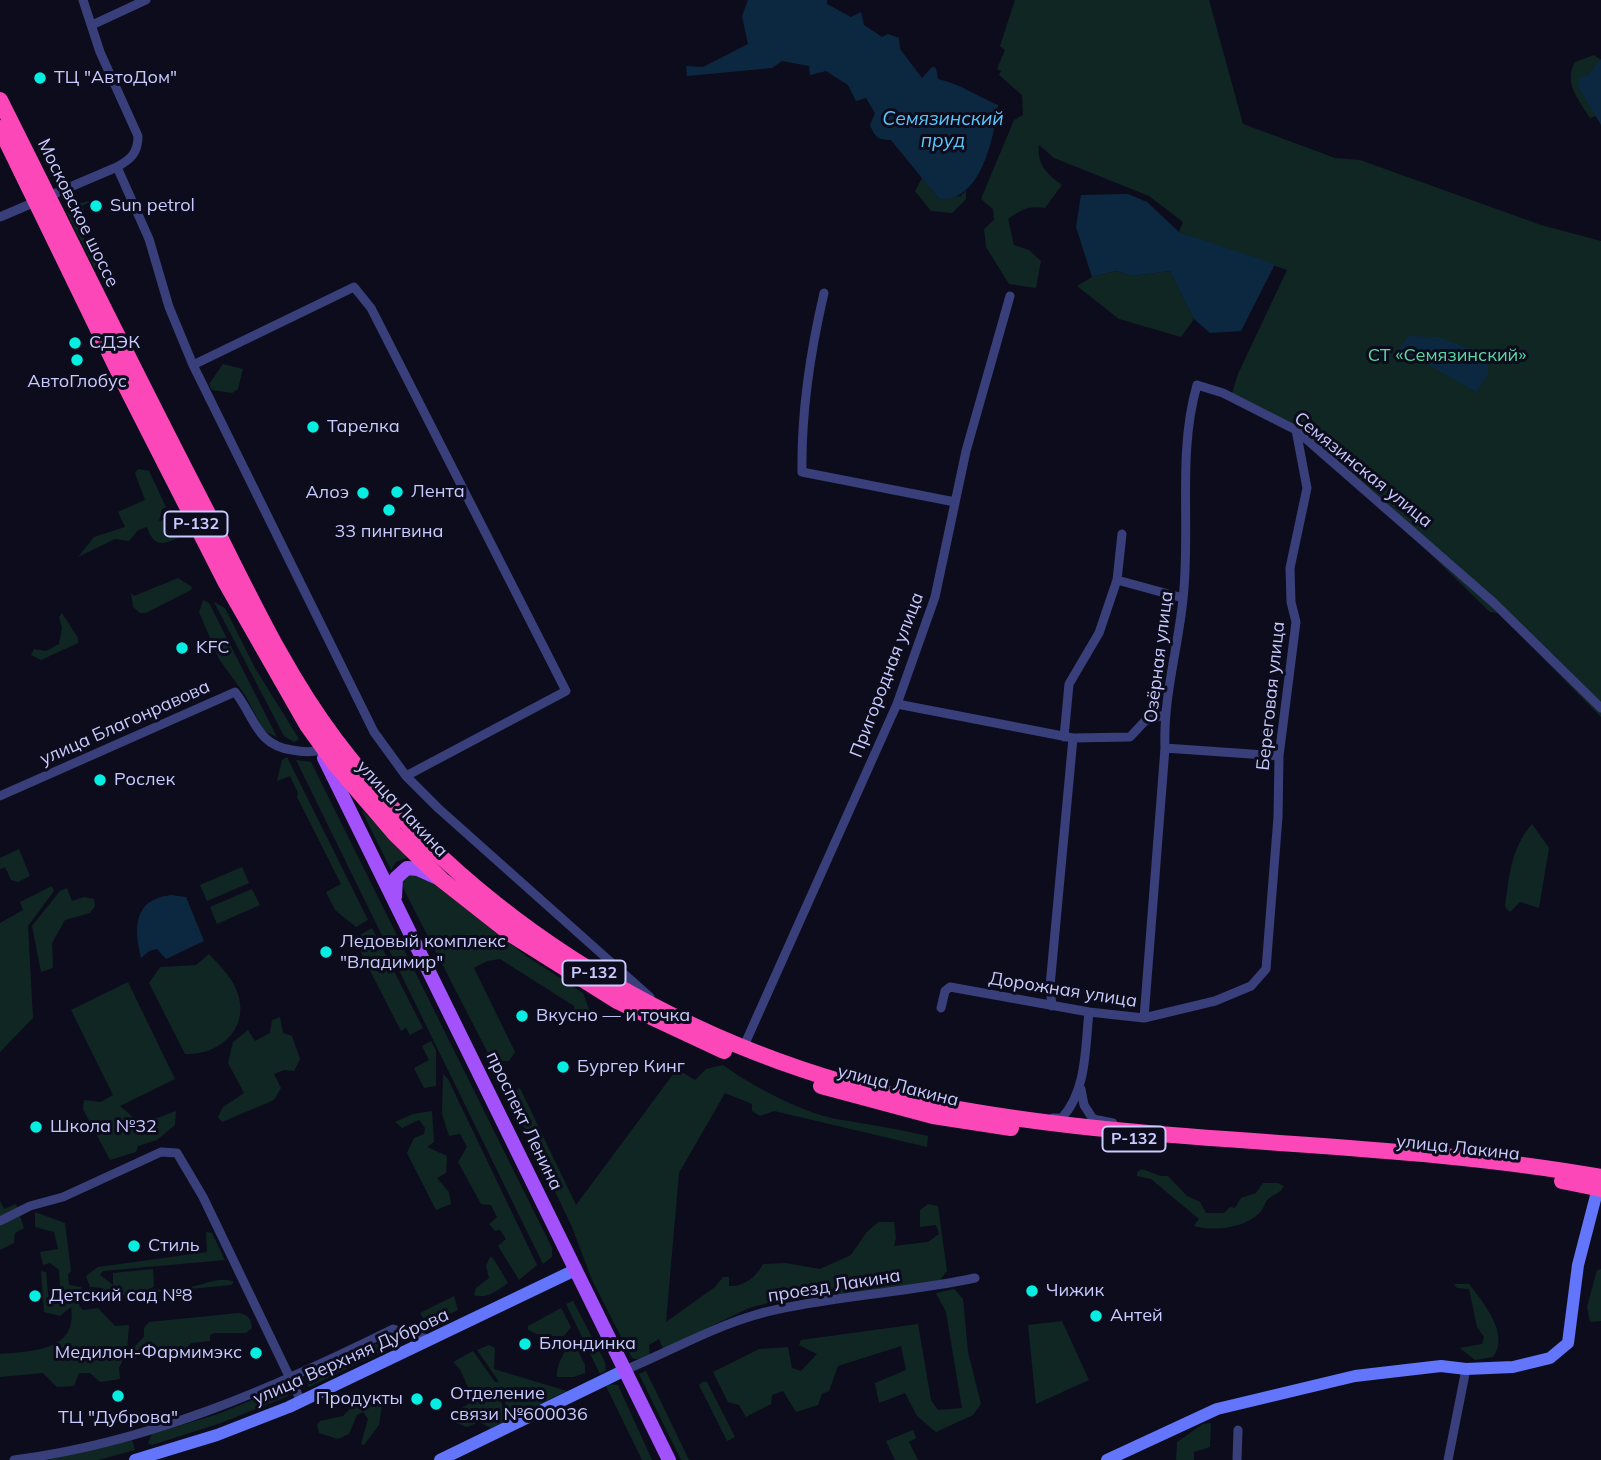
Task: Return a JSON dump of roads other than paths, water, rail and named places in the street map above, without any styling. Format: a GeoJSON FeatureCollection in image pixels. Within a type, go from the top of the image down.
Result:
{"type":"FeatureCollection","features":[{"type":"Feature","properties":{"kind":"highway","name":"Московское шоссе"},"geometry":{"type":"LineString","coordinates":[[0,100],[42,199]]}},
{"type":"Feature","properties":{"kind":"highway","name":"Московское шоссе"},"geometry":{"type":"LineString","coordinates":[[0,128],[42,199],[312,720]]}},
{"type":"Feature","properties":{"kind":"highway","name":"улица Лакина"},"geometry":{"type":"LineString","coordinates":[[312,720],[351,800],[394,834],[442,880],[546,959],[617,1001],[699,1041],[846,1095],[976,1124],[1430,1163],[1600,1185]]}},
{"type":"Feature","properties":{"kind":"highway","name":"улица Лакина"},"geometry":{"type":"LineString","coordinates":[[312,720],[381,794],[467,879],[542,940],[642,1001],[743,1048],[870,1090],[1016,1119],[1433,1153],[1600,1185]]}},
{"type":"Feature","properties":{"kind":"main road"},"geometry":{"type":"LineString","coordinates":[[327,753],[381,794]]}},
{"type":"Feature","properties":{"kind":"main road"},"geometry":{"type":"LineString","coordinates":[[351,800],[366,788],[381,794]]}},
{"type":"Feature","properties":{"kind":"main road","name":"проспект Ленина"},"geometry":{"type":"LineString","coordinates":[[351,800],[397,905],[669,1460]]}},
{"type":"Feature","properties":{"kind":"main road"},"geometry":{"type":"LineString","coordinates":[[397,905],[394,883],[402,870],[413,868],[442,880]]}},
{"type":"Feature","properties":{"kind":"street"},"geometry":{"type":"LineString","coordinates":[[0,217],[117,167],[130,160],[138,148],[138,135],[100,52],[83,0]]}},
{"type":"Feature","properties":{"kind":"street"},"geometry":{"type":"LineString","coordinates":[[92,24],[146,0]]}},
{"type":"Feature","properties":{"kind":"street"},"geometry":{"type":"LineString","coordinates":[[117,167],[149,239],[174,323],[193,365],[381,744],[406,776],[457,826],[647,995],[696,1027]]}},
{"type":"Feature","properties":{"kind":"street"},"geometry":{"type":"LineString","coordinates":[[193,365],[354,287],[378,321],[566,691],[406,776]]}},
{"type":"Feature","properties":{"kind":"street"},"geometry":{"type":"LineString","coordinates":[[824,293],[810,351],[803,405],[802,472],[955,502]]}},
{"type":"Feature","properties":{"kind":"street","name":"Пригородная улица"},"geometry":{"type":"LineString","coordinates":[[743,1048],[897,704],[935,597],[965,452],[1010,296]]}},
{"type":"Feature","properties":{"kind":"street","name":"Семязинская улица"},"geometry":{"type":"LineString","coordinates":[[1197,385],[1223,393],[1296,430],[1494,603],[1601,708]]}},
{"type":"Feature","properties":{"kind":"street","name":"Озёрная улица"},"geometry":{"type":"LineString","coordinates":[[1144,1018],[1165,748],[1164,715],[1183,598],[1188,417],[1197,385]]}},
{"type":"Feature","properties":{"kind":"street","name":"Береговая улица"},"geometry":{"type":"LineString","coordinates":[[1266,969],[1278,817],[1279,756],[1296,622],[1291,602],[1290,568],[1307,488],[1296,430]]}},
{"type":"Feature","properties":{"kind":"street"},"geometry":{"type":"LineString","coordinates":[[1052,1006],[1050,986],[1068,737],[1069,684],[1099,633],[1117,580],[1122,534]]}},
{"type":"Feature","properties":{"kind":"street"},"geometry":{"type":"LineString","coordinates":[[1117,580],[1183,598]]}},
{"type":"Feature","properties":{"kind":"street","name":"улица Благонравова"},"geometry":{"type":"LineString","coordinates":[[0,796],[235,692],[264,740],[287,750],[327,753]]}},
{"type":"Feature","properties":{"kind":"street"},"geometry":{"type":"LineString","coordinates":[[897,704],[1068,737],[1130,737],[1144,721],[1164,715]]}},
{"type":"Feature","properties":{"kind":"street"},"geometry":{"type":"LineString","coordinates":[[1165,748],[1279,756]]}},
{"type":"Feature","properties":{"kind":"street","name":"Дорожная улица"},"geometry":{"type":"LineString","coordinates":[[941,1008],[945,991],[950,987],[1089,1012],[1144,1018],[1215,1001],[1251,986],[1266,969]]}},
{"type":"Feature","properties":{"kind":"street"},"geometry":{"type":"LineString","coordinates":[[1016,1119],[1062,1118],[1075,1104],[1081,1084],[1089,1012]]}},
{"type":"Feature","properties":{"kind":"street"},"geometry":{"type":"LineString","coordinates":[[1081,1084],[1084,1105],[1093,1119],[1142,1130]]}},
{"type":"Feature","properties":{"kind":"street"},"geometry":{"type":"LineString","coordinates":[[0,1222],[30,1206],[63,1196],[161,1152],[177,1153],[210,1210],[301,1401]]}},
{"type":"Feature","properties":{"kind":"street"},"geometry":{"type":"LineString","coordinates":[[1107,1460],[1217,1409],[1355,1376],[1441,1366],[1466,1369],[1525,1364],[1550,1358],[1568,1343],[1578,1265],[1600,1185]]}},
{"type":"Feature","properties":{"kind":"street","name":"улица Верхняя Дуброва"},"geometry":{"type":"LineString","coordinates":[[135,1460],[217,1435],[301,1401],[575,1270]]}},
{"type":"Feature","properties":{"kind":"street","name":"проезд Лакина"},"geometry":{"type":"LineString","coordinates":[[625,1370],[728,1323],[779,1308],[923,1289],[975,1278]]}},
{"type":"Feature","properties":{"kind":"street"},"geometry":{"type":"LineString","coordinates":[[15,1460],[137,1433],[290,1379],[393,1329],[431,1339]]}},
{"type":"Feature","properties":{"kind":"street"},"geometry":{"type":"LineString","coordinates":[[1448,1460],[1466,1369]]}},
{"type":"Feature","properties":{"kind":"street"},"geometry":{"type":"LineString","coordinates":[[440,1460],[625,1370]]}},
{"type":"Feature","properties":{"kind":"street"},"geometry":{"type":"LineString","coordinates":[[1237,1460],[1238,1430]]}},
{"type":"Feature","properties":{"kind":"water","name":"Семязинский пруд"},"geometry":{"type":"Polygon","coordinates":[[[748,0],[827,0],[827,4],[851,17],[861,12],[864,25],[882,37],[888,34],[899,38],[900,49],[922,78],[932,67],[936,68],[938,79],[998,105],[989,150],[975,179],[965,190],[953,197],[939,199],[891,140],[875,135],[870,125],[875,113],[866,98],[856,101],[848,85],[826,71],[810,75],[809,66],[782,61],[772,68],[687,76],[686,66],[703,67],[748,44],[742,16],[748,0]]]}},
{"type":"Feature","properties":{"kind":"water"},"geometry":{"type":"Polygon","coordinates":[[[1601,59],[1601,125],[1578,87],[1579,78],[1588,75],[1601,59]]]}},
{"type":"Feature","properties":{"kind":"water"},"geometry":{"type":"Polygon","coordinates":[[[1128,194],[1147,202],[1179,232],[1275,264],[1241,331],[1210,333],[1194,319],[1170,271],[1133,276],[1116,271],[1092,277],[1076,227],[1081,195],[1128,194]]]}},
{"type":"Feature","properties":{"kind":"water"},"geometry":{"type":"Polygon","coordinates":[[[1409,336],[1439,337],[1488,356],[1488,374],[1476,392],[1399,348],[1409,336]]]}},
{"type":"Feature","properties":{"kind":"water"},"geometry":{"type":"Polygon","coordinates":[[[171,895],[186,897],[204,941],[166,959],[157,949],[149,951],[141,958],[137,936],[139,917],[149,903],[171,895]]]}},
{"type":"Feature","properties":{"kind":"place","name":"ТЦ \"АвтоДом\""},"geometry":{"type":"Point","coordinates":[40,78]}},
{"type":"Feature","properties":{"kind":"place","name":"Sun petrol"},"geometry":{"type":"Point","coordinates":[96,206]}},
{"type":"Feature","properties":{"kind":"place","name":"СДЭК"},"geometry":{"type":"Point","coordinates":[75,343]}},
{"type":"Feature","properties":{"kind":"place","name":"АвтоГлобус"},"geometry":{"type":"Point","coordinates":[77,360]}},
{"type":"Feature","properties":{"kind":"place","name":"Тарелка"},"geometry":{"type":"Point","coordinates":[313,427]}},
{"type":"Feature","properties":{"kind":"place","name":"Лента"},"geometry":{"type":"Point","coordinates":[397,492]}},
{"type":"Feature","properties":{"kind":"place","name":"Алоэ"},"geometry":{"type":"Point","coordinates":[363,493]}},
{"type":"Feature","properties":{"kind":"place","name":"33 пингвина"},"geometry":{"type":"Point","coordinates":[389,510]}},
{"type":"Feature","properties":{"kind":"place","name":"KFC"},"geometry":{"type":"Point","coordinates":[182,648]}},
{"type":"Feature","properties":{"kind":"place","name":"Рослек"},"geometry":{"type":"Point","coordinates":[100,780]}},
{"type":"Feature","properties":{"kind":"place","name":"Ледовый комплекс \"Владимир\""},"geometry":{"type":"Point","coordinates":[326,952]}},
{"type":"Feature","properties":{"kind":"place","name":"Вкусно — и точка"},"geometry":{"type":"Point","coordinates":[522,1016]}},
{"type":"Feature","properties":{"kind":"place","name":"Бургер Кинг"},"geometry":{"type":"Point","coordinates":[563,1067]}},
{"type":"Feature","properties":{"kind":"place","name":"Школа №32"},"geometry":{"type":"Point","coordinates":[36,1127]}},
{"type":"Feature","properties":{"kind":"place","name":"Стиль"},"geometry":{"type":"Point","coordinates":[134,1246]}},
{"type":"Feature","properties":{"kind":"place","name":"Чижик"},"geometry":{"type":"Point","coordinates":[1032,1291]}},
{"type":"Feature","properties":{"kind":"place","name":"Детский сад №8"},"geometry":{"type":"Point","coordinates":[35,1296]}},
{"type":"Feature","properties":{"kind":"place","name":"Антей"},"geometry":{"type":"Point","coordinates":[1096,1316]}},
{"type":"Feature","properties":{"kind":"place","name":"Блондинка"},"geometry":{"type":"Point","coordinates":[525,1344]}},
{"type":"Feature","properties":{"kind":"place","name":"Медилон-Фармимэкс"},"geometry":{"type":"Point","coordinates":[256,1353]}},
{"type":"Feature","properties":{"kind":"place","name":"ТЦ \"Дуброва\""},"geometry":{"type":"Point","coordinates":[118,1396]}},
{"type":"Feature","properties":{"kind":"place","name":"Продукты"},"geometry":{"type":"Point","coordinates":[417,1399]}},
{"type":"Feature","properties":{"kind":"place","name":"Отделение связи №600036"},"geometry":{"type":"Point","coordinates":[436,1404]}},
{"type":"Feature","properties":{"kind":"park label","name":"СТ «Семязинский»"},"geometry":{"type":"Point","coordinates":[1447,356]}}]}
